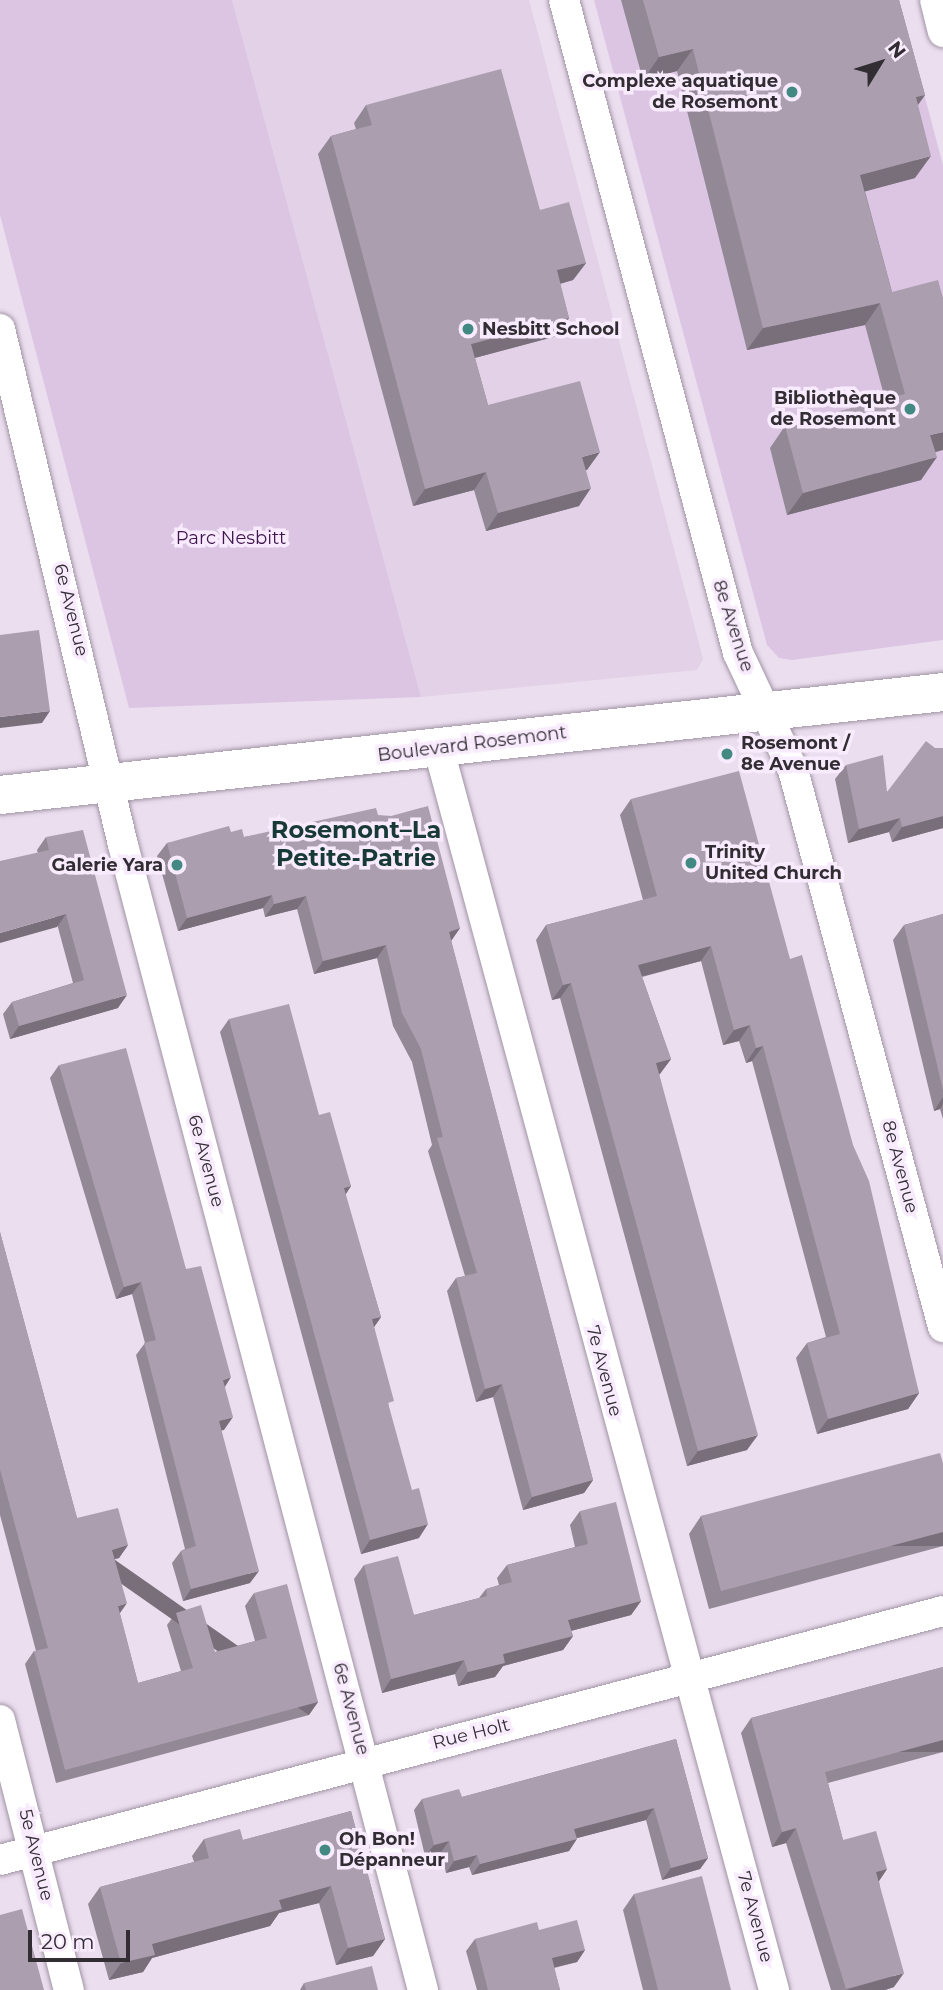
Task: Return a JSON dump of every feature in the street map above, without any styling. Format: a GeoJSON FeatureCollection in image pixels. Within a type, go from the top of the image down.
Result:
{"type":"FeatureCollection","features":[{"type":"Feature","properties":{"kind":"main road","name":"Boulevard Rosemont"},"geometry":{"type":"LineString","coordinates":[[0,795],[439,750],[765,707],[943,692]]}},
{"type":"Feature","properties":{"kind":"street","name":"8e Avenue"},"geometry":{"type":"LineString","coordinates":[[564,0],[735,643],[793,770],[943,1327]]}},
{"type":"Feature","properties":{"kind":"street"},"geometry":{"type":"LineString","coordinates":[[935,0],[943,32]]}},
{"type":"Feature","properties":{"kind":"street","name":"6e Avenue"},"geometry":{"type":"LineString","coordinates":[[0,329],[110,782],[423,1990]]}},
{"type":"Feature","properties":{"kind":"street","name":"7e Avenue"},"geometry":{"type":"LineString","coordinates":[[439,750],[687,1679],[774,1990]]}},
{"type":"Feature","properties":{"kind":"street","name":"Rue Holt"},"geometry":{"type":"LineString","coordinates":[[0,1860],[943,1611]]}},
{"type":"Feature","properties":{"kind":"street","name":"5e Avenue"},"geometry":{"type":"LineString","coordinates":[[0,1720],[36,1850],[69,1990]]}},
{"type":"Feature","properties":{"kind":"shaded area","name":"Nesbitt School"},"geometry":{"type":"Polygon","coordinates":[[[232,0],[529,0],[703,659],[697,670],[421,697],[232,0]]]}},
{"type":"Feature","properties":{"kind":"green space","name":"Parc Nesbitt"},"geometry":{"type":"Polygon","coordinates":[[[0,0],[232,0],[421,697],[129,708],[0,215],[0,0]]]}},
{"type":"Feature","properties":{"kind":"green space"},"geometry":{"type":"Polygon","coordinates":[[[594,0],[899,0],[943,165],[943,640],[792,660],[779,658],[767,645],[594,0]]]}},
{"type":"Feature","properties":{"kind":"building"},"geometry":{"type":"Polygon","coordinates":[[[643,0],[899,0],[925,95],[916,97],[931,156],[860,175],[892,292],[938,280],[943,298],[943,432],[930,435],[937,457],[803,493],[785,426],[905,394],[880,303],[763,328],[693,49],[659,57],[643,0]]]}},
{"type":"Feature","properties":{"kind":"building","name":"Nesbitt School"},"geometry":{"type":"Polygon","coordinates":[[[501,69],[540,210],[569,202],[586,263],[557,270],[569,318],[471,344],[488,405],[580,381],[600,452],[582,457],[591,488],[498,513],[486,472],[425,489],[331,136],[372,125],[366,105],[501,69]]]}},
{"type":"Feature","properties":{"kind":"building"},"geometry":{"type":"Polygon","coordinates":[[[39,630],[50,711],[0,717],[0,635],[39,630]]]}},
{"type":"Feature","properties":{"kind":"building"},"geometry":{"type":"Polygon","coordinates":[[[926,741],[935,748],[943,748],[943,816],[902,827],[900,818],[859,829],[846,765],[883,755],[887,792],[926,741]]]}},
{"type":"Feature","properties":{"kind":"building"},"geometry":{"type":"Polygon","coordinates":[[[739,771],[790,959],[802,955],[853,1145],[869,1181],[919,1393],[828,1419],[807,1343],[840,1334],[763,1046],[756,1048],[750,1025],[734,1030],[711,946],[638,965],[671,1059],[656,1063],[758,1435],[698,1451],[571,983],[563,985],[546,925],[657,896],[631,799],[739,771]]]}},
{"type":"Feature","properties":{"kind":"building"},"geometry":{"type":"Polygon","coordinates":[[[428,806],[460,928],[449,932],[593,1480],[532,1497],[502,1384],[485,1389],[456,1278],[477,1273],[437,1138],[443,1137],[421,1049],[402,1013],[386,945],[323,961],[306,896],[274,904],[272,895],[187,918],[167,843],[229,826],[231,832],[242,829],[244,837],[376,808],[378,815],[391,816],[428,806]]]}},
{"type":"Feature","properties":{"kind":"building"},"geometry":{"type":"Polygon","coordinates":[[[83,830],[127,995],[19,1026],[12,1002],[84,980],[66,914],[0,933],[0,861],[49,850],[46,837],[83,830]]]}},
{"type":"Feature","properties":{"kind":"building"},"geometry":{"type":"Polygon","coordinates":[[[943,914],[943,1090],[904,925],[943,914]]]}},
{"type":"Feature","properties":{"kind":"building"},"geometry":{"type":"Polygon","coordinates":[[[289,1004],[319,1115],[330,1112],[351,1186],[344,1188],[381,1317],[372,1319],[394,1401],[388,1403],[412,1490],[419,1488],[428,1524],[370,1540],[229,1019],[289,1004]]]}},
{"type":"Feature","properties":{"kind":"building"},"geometry":{"type":"Polygon","coordinates":[[[126,1048],[186,1269],[201,1266],[231,1377],[223,1380],[233,1417],[219,1421],[259,1571],[191,1589],[181,1551],[196,1546],[144,1343],[156,1340],[141,1282],[124,1287],[59,1065],[126,1048]]]}},
{"type":"Feature","properties":{"kind":"building"},"geometry":{"type":"Polygon","coordinates":[[[0,1232],[77,1518],[118,1508],[128,1545],[112,1550],[127,1603],[118,1606],[138,1683],[193,1668],[176,1613],[201,1605],[215,1652],[267,1638],[254,1593],[287,1584],[318,1702],[65,1770],[34,1651],[48,1648],[0,1469],[0,1232]]]}},
{"type":"Feature","properties":{"kind":"building"},"geometry":{"type":"Polygon","coordinates":[[[940,1453],[943,1463],[943,1532],[721,1591],[701,1516],[940,1453]]]}},
{"type":"Feature","properties":{"kind":"building"},"geometry":{"type":"Polygon","coordinates":[[[616,1502],[641,1601],[568,1620],[573,1636],[503,1654],[505,1663],[468,1672],[464,1660],[391,1679],[364,1565],[398,1556],[414,1615],[487,1596],[486,1589],[512,1582],[507,1565],[588,1544],[580,1511],[616,1502]]]}},
{"type":"Feature","properties":{"kind":"building"},"geometry":{"type":"Polygon","coordinates":[[[943,1667],[943,1740],[825,1772],[843,1840],[876,1831],[887,1869],[876,1872],[904,1973],[846,1989],[796,1828],[782,1832],[751,1718],[943,1667]]]}},
{"type":"Feature","properties":{"kind":"building"},"geometry":{"type":"Polygon","coordinates":[[[676,1739],[708,1858],[671,1868],[654,1808],[574,1829],[577,1839],[480,1864],[477,1855],[454,1861],[449,1841],[434,1845],[422,1799],[459,1789],[462,1797],[676,1739]]]}},
{"type":"Feature","properties":{"kind":"building"},"geometry":{"type":"Polygon","coordinates":[[[351,1811],[385,1939],[348,1948],[331,1886],[279,1900],[282,1909],[152,1944],[155,1955],[121,1963],[100,1887],[209,1858],[204,1839],[240,1829],[243,1840],[351,1811]]]}},
{"type":"Feature","properties":{"kind":"building"},"geometry":{"type":"Polygon","coordinates":[[[702,1876],[731,1990],[658,1990],[634,1894],[702,1876]]]}},
{"type":"Feature","properties":{"kind":"building"},"geometry":{"type":"Polygon","coordinates":[[[22,1909],[44,1990],[0,1990],[0,1915],[22,1909]]]}},
{"type":"Feature","properties":{"kind":"building"},"geometry":{"type":"Polygon","coordinates":[[[577,1920],[585,1950],[552,1958],[560,1990],[488,1990],[475,1939],[537,1922],[539,1930],[577,1920]]]}},
{"type":"Feature","properties":{"kind":"building"},"geometry":{"type":"Polygon","coordinates":[[[372,1966],[378,1990],[306,1990],[304,1983],[372,1966]]]}},
{"type":"Feature","properties":{"kind":"place","name":"Complexe aquatique de Rosemont"},"geometry":{"type":"Point","coordinates":[792,92]}},
{"type":"Feature","properties":{"kind":"place","name":"Nesbitt School"},"geometry":{"type":"Point","coordinates":[468,329]}},
{"type":"Feature","properties":{"kind":"place","name":"Bibliothèque de Rosemont"},"geometry":{"type":"Point","coordinates":[910,409]}},
{"type":"Feature","properties":{"kind":"place","name":"Rosemont / 8e Avenue"},"geometry":{"type":"Point","coordinates":[727,754]}},
{"type":"Feature","properties":{"kind":"place","name":"Trinity United Church"},"geometry":{"type":"Point","coordinates":[691,863]}},
{"type":"Feature","properties":{"kind":"place","name":"Galerie Yara"},"geometry":{"type":"Point","coordinates":[177,865]}},
{"type":"Feature","properties":{"kind":"place","name":"Oh Bon! Dépanneur"},"geometry":{"type":"Point","coordinates":[325,1850]}},
{"type":"Feature","properties":{"kind":"district","name":"Rosemont–La Petite-Patrie"},"geometry":{"type":"Point","coordinates":[356,844]}}]}
